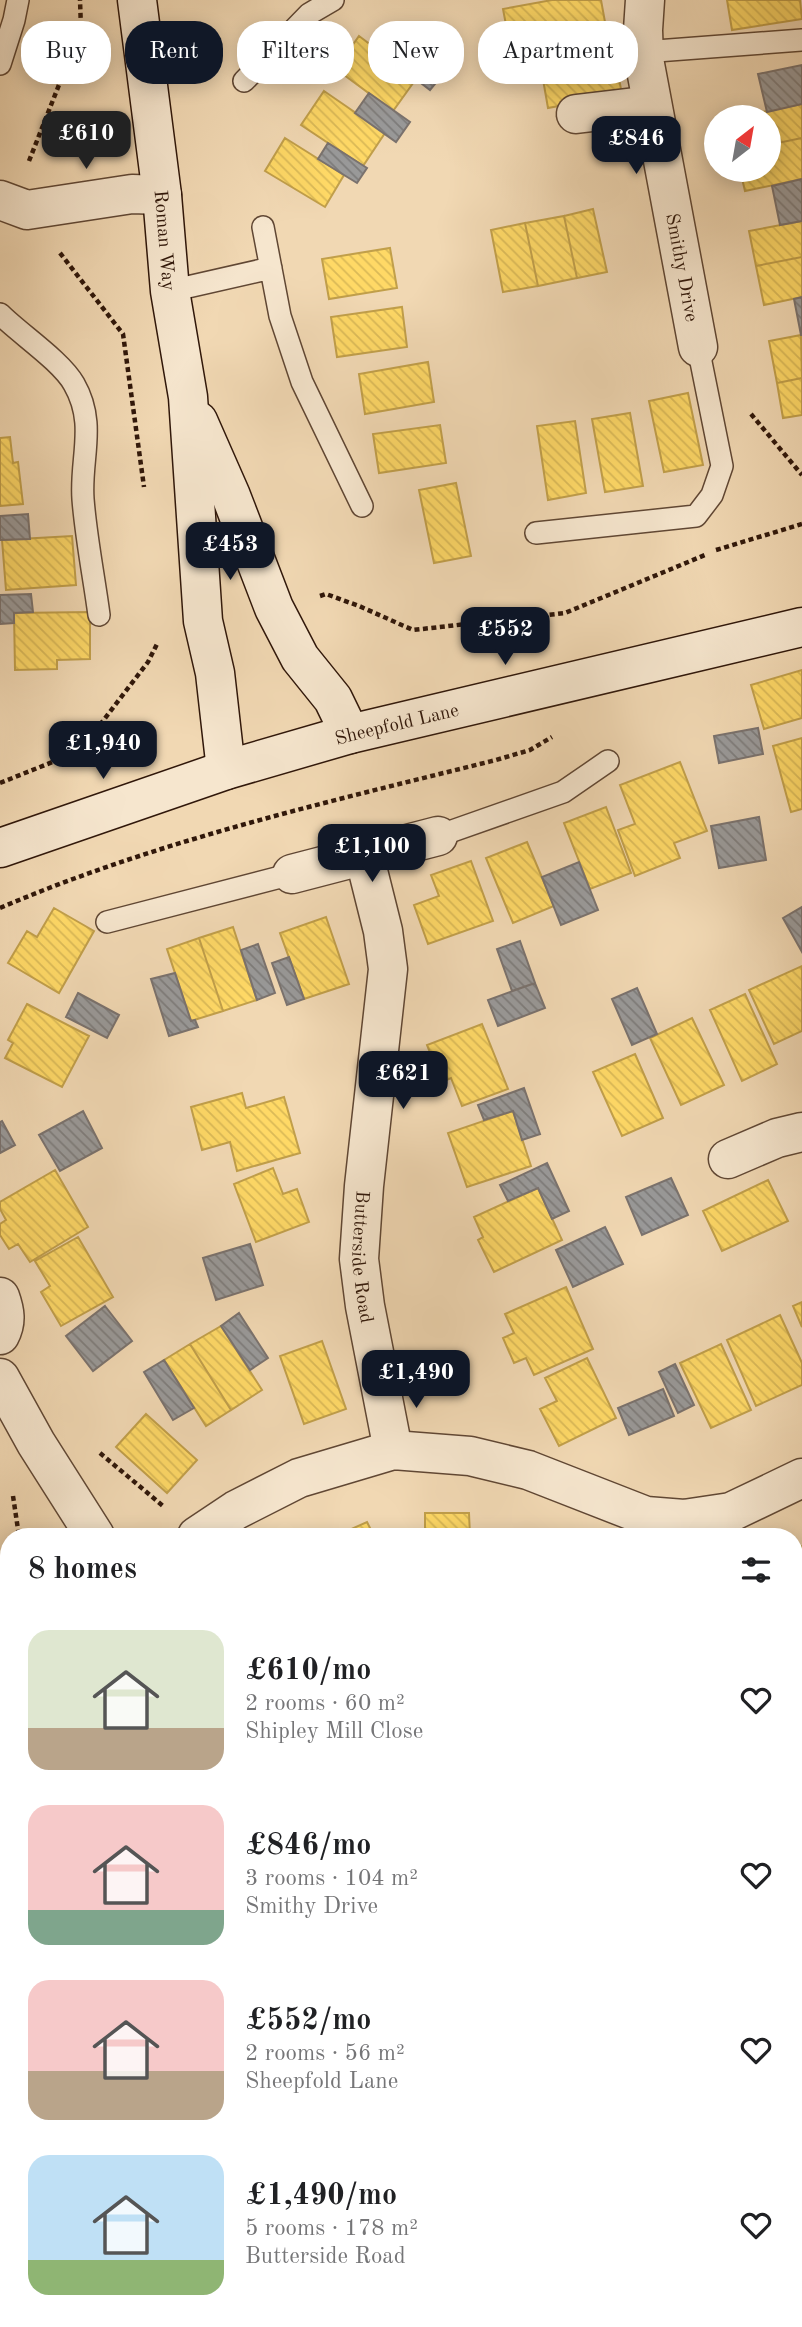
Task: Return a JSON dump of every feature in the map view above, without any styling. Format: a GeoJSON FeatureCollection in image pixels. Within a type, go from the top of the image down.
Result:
{"type":"FeatureCollection","features":[{"type":"Feature","properties":{"kind":"street","name":"Roman Way"},"geometry":{"type":"LineString","coordinates":[[137,0],[162,195],[170,291],[188,397],[203,621],[215,673],[226,770]]}},
{"type":"Feature","properties":{"kind":"street","name":"Smithy Drive"},"geometry":{"type":"LineString","coordinates":[[645,0],[643,52],[698,347]]}},
{"type":"Feature","properties":{"kind":"street"},"geometry":{"type":"LineString","coordinates":[[576,114],[652,105]]}},
{"type":"Feature","properties":{"kind":"street"},"geometry":{"type":"LineString","coordinates":[[14,205],[132,194],[162,195]]}},
{"type":"Feature","properties":{"kind":"street","name":"Roman Way"},"geometry":{"type":"LineString","coordinates":[[188,397],[231,496],[274,608],[300,658],[333,699],[350,734]]}},
{"type":"Feature","properties":{"kind":"street","name":"Sheepfold Lane"},"geometry":{"type":"LineString","coordinates":[[0,848],[226,770],[350,734],[802,627]]}},
{"type":"Feature","properties":{"kind":"street"},"geometry":{"type":"LineString","coordinates":[[292,874],[438,836]]}},
{"type":"Feature","properties":{"kind":"street","name":"Butterside Road"},"geometry":{"type":"LineString","coordinates":[[364,855],[383,930],[388,969],[364,1186],[359,1259],[365,1306],[393,1450]]}},
{"type":"Feature","properties":{"kind":"street"},"geometry":{"type":"LineString","coordinates":[[728,1159],[777,1138],[802,1132]]}},
{"type":"Feature","properties":{"kind":"street"},"geometry":{"type":"LineString","coordinates":[[0,1297],[5,1309],[5,1321],[0,1335]]}},
{"type":"Feature","properties":{"kind":"street"},"geometry":{"type":"LineString","coordinates":[[0,1378],[36,1443],[90,1528]]}},
{"type":"Feature","properties":{"kind":"street"},"geometry":{"type":"LineString","coordinates":[[209,1528],[236,1510],[299,1478],[393,1450],[470,1456],[528,1470],[646,1516],[684,1519],[731,1512],[802,1478]]}},
{"type":"Feature","properties":{"kind":"lane"},"geometry":{"type":"LineString","coordinates":[[0,64],[18,0]]}},
{"type":"Feature","properties":{"kind":"lane"},"geometry":{"type":"LineString","coordinates":[[302,21],[332,0]]}},
{"type":"Feature","properties":{"kind":"lane"},"geometry":{"type":"LineString","coordinates":[[643,52],[802,40]]}},
{"type":"Feature","properties":{"kind":"lane"},"geometry":{"type":"LineString","coordinates":[[263,227],[280,316],[302,382],[362,506]]}},
{"type":"Feature","properties":{"kind":"lane"},"geometry":{"type":"LineString","coordinates":[[170,291],[271,268]]}},
{"type":"Feature","properties":{"kind":"lane"},"geometry":{"type":"LineString","coordinates":[[0,314],[73,382],[85,412],[87,448],[83,497],[99,615]]}},
{"type":"Feature","properties":{"kind":"lane"},"geometry":{"type":"LineString","coordinates":[[536,533],[696,516],[712,495],[722,466],[698,347]]}},
{"type":"Feature","properties":{"kind":"lane"},"geometry":{"type":"LineString","coordinates":[[438,836],[563,792],[608,761]]}},
{"type":"Feature","properties":{"kind":"lane"},"geometry":{"type":"LineString","coordinates":[[107,922],[292,874]]}},
{"type":"Feature","properties":{"kind":"path"},"geometry":{"type":"LineString","coordinates":[[14,205],[81,29],[80,0]]}},
{"type":"Feature","properties":{"kind":"path"},"geometry":{"type":"LineString","coordinates":[[310,599],[326,594],[413,630],[565,612],[715,551],[802,524]]}},
{"type":"Feature","properties":{"kind":"path"},"geometry":{"type":"LineString","coordinates":[[0,783],[80,751],[148,662]]}},
{"type":"Feature","properties":{"kind":"path"},"geometry":{"type":"LineString","coordinates":[[0,908],[61,882],[231,826],[496,760],[530,750],[560,732]]}},
{"type":"Feature","properties":{"kind":"path"},"geometry":{"type":"LineString","coordinates":[[93,1448],[168,1511]]}},
{"type":"Feature","properties":{"kind":"building: Homes"},"geometry":{"type":"Polygon","coordinates":[[[552,0],[601,0],[605,21],[505,21],[503,9],[552,0]]]}},
{"type":"Feature","properties":{"kind":"building: Homes"},"geometry":{"type":"Polygon","coordinates":[[[727,0],[800,0],[802,19],[732,30],[727,0]]]}},
{"type":"Feature","properties":{"kind":"building: Homes"},"geometry":{"type":"Polygon","coordinates":[[[359,36],[368,43],[368,84],[412,84],[393,111],[354,82],[354,43],[359,36]]]}},
{"type":"Feature","properties":{"kind":"building: Homes"},"geometry":{"type":"Polygon","coordinates":[[[544,84],[620,84],[622,94],[548,108],[544,84]]]}},
{"type":"Feature","properties":{"kind":"building: Homes"},"geometry":{"type":"Polygon","coordinates":[[[324,91],[385,133],[363,166],[301,125],[324,91]]]}},
{"type":"Feature","properties":{"kind":"building: Homes"},"geometry":{"type":"Polygon","coordinates":[[[802,104],[802,138],[781,142],[781,108],[802,104]]]}},
{"type":"Feature","properties":{"kind":"building: Homes"},"geometry":{"type":"Polygon","coordinates":[[[285,138],[344,175],[325,207],[265,171],[285,138]]]}},
{"type":"Feature","properties":{"kind":"building: Homes"},"geometry":{"type":"Polygon","coordinates":[[[802,138],[802,179],[745,191],[743,182],[781,182],[781,142],[802,138]]]}},
{"type":"Feature","properties":{"kind":"building: Homes"},"geometry":{"type":"Polygon","coordinates":[[[593,209],[607,272],[577,278],[564,216],[593,209]]]}},
{"type":"Feature","properties":{"kind":"building: Homes"},"geometry":{"type":"Polygon","coordinates":[[[564,216],[577,278],[538,286],[525,223],[564,216]]]}},
{"type":"Feature","properties":{"kind":"building: Homes"},"geometry":{"type":"Polygon","coordinates":[[[802,221],[802,257],[756,266],[749,231],[802,221]]]}},
{"type":"Feature","properties":{"kind":"building: Homes"},"geometry":{"type":"Polygon","coordinates":[[[525,223],[538,286],[503,292],[491,230],[525,223]]]}},
{"type":"Feature","properties":{"kind":"building: Homes"},"geometry":{"type":"Polygon","coordinates":[[[390,248],[397,288],[329,299],[322,259],[390,248]]]}},
{"type":"Feature","properties":{"kind":"building: Homes"},"geometry":{"type":"Polygon","coordinates":[[[802,257],[802,297],[764,305],[756,266],[802,257]]]}},
{"type":"Feature","properties":{"kind":"building: Homes"},"geometry":{"type":"Polygon","coordinates":[[[402,307],[407,347],[337,357],[331,317],[402,307]]]}},
{"type":"Feature","properties":{"kind":"building: Homes"},"geometry":{"type":"Polygon","coordinates":[[[801,335],[802,378],[777,383],[769,341],[801,335]]]}},
{"type":"Feature","properties":{"kind":"building: Homes"},"geometry":{"type":"Polygon","coordinates":[[[428,362],[434,402],[365,414],[359,374],[428,362]]]}},
{"type":"Feature","properties":{"kind":"building: Homes"},"geometry":{"type":"Polygon","coordinates":[[[802,378],[802,415],[783,418],[777,383],[802,378]]]}},
{"type":"Feature","properties":{"kind":"building: Homes"},"geometry":{"type":"Polygon","coordinates":[[[688,393],[703,465],[664,472],[649,401],[688,393]]]}},
{"type":"Feature","properties":{"kind":"building: Homes"},"geometry":{"type":"Polygon","coordinates":[[[630,413],[643,486],[605,492],[592,419],[630,413]]]}},
{"type":"Feature","properties":{"kind":"building: Homes"},"geometry":{"type":"Polygon","coordinates":[[[575,421],[586,493],[548,500],[537,426],[575,421]]]}},
{"type":"Feature","properties":{"kind":"building: Homes"},"geometry":{"type":"Polygon","coordinates":[[[440,425],[446,463],[379,473],[373,434],[440,425]]]}},
{"type":"Feature","properties":{"kind":"building: Homes"},"geometry":{"type":"Polygon","coordinates":[[[10,437],[13,463],[18,462],[23,504],[0,506],[0,438],[10,437]]]}},
{"type":"Feature","properties":{"kind":"building: Homes"},"geometry":{"type":"Polygon","coordinates":[[[456,483],[471,556],[434,563],[419,490],[456,483]]]}},
{"type":"Feature","properties":{"kind":"building: Homes"},"geometry":{"type":"Polygon","coordinates":[[[72,536],[76,585],[6,590],[2,540],[72,536]]]}},
{"type":"Feature","properties":{"kind":"building: Homes"},"geometry":{"type":"Polygon","coordinates":[[[90,612],[90,659],[57,660],[57,669],[15,670],[14,613],[90,612]]]}},
{"type":"Feature","properties":{"kind":"building: Homes"},"geometry":{"type":"Polygon","coordinates":[[[802,670],[802,718],[764,729],[751,685],[802,670]]]}},
{"type":"Feature","properties":{"kind":"building: Homes"},"geometry":{"type":"Polygon","coordinates":[[[802,738],[802,809],[791,812],[773,746],[802,738]]]}},
{"type":"Feature","properties":{"kind":"building: Homes"},"geometry":{"type":"Polygon","coordinates":[[[680,762],[707,831],[674,843],[680,858],[635,876],[618,830],[635,824],[620,785],[680,762]]]}},
{"type":"Feature","properties":{"kind":"building: Homes"},"geometry":{"type":"Polygon","coordinates":[[[606,807],[631,873],[590,889],[564,823],[606,807]]]}},
{"type":"Feature","properties":{"kind":"building: Homes"},"geometry":{"type":"Polygon","coordinates":[[[527,842],[554,906],[513,923],[486,858],[527,842]]]}},
{"type":"Feature","properties":{"kind":"building: Homes"},"geometry":{"type":"Polygon","coordinates":[[[471,861],[493,921],[428,944],[414,905],[439,896],[431,875],[471,861]]]}},
{"type":"Feature","properties":{"kind":"building: Homes"},"geometry":{"type":"Polygon","coordinates":[[[54,908],[94,931],[59,993],[8,963],[27,931],[37,937],[54,908]]]}},
{"type":"Feature","properties":{"kind":"building: Homes"},"geometry":{"type":"Polygon","coordinates":[[[326,917],[349,984],[304,999],[280,933],[326,917]]]}},
{"type":"Feature","properties":{"kind":"building: Homes"},"geometry":{"type":"Polygon","coordinates":[[[233,927],[257,1000],[223,1011],[199,938],[233,927]]]}},
{"type":"Feature","properties":{"kind":"building: Homes"},"geometry":{"type":"Polygon","coordinates":[[[199,938],[223,1011],[191,1021],[167,949],[199,938]]]}},
{"type":"Feature","properties":{"kind":"building: Homes"},"geometry":{"type":"Polygon","coordinates":[[[802,966],[802,1031],[774,1044],[749,990],[802,966]]]}},
{"type":"Feature","properties":{"kind":"building: Homes"},"geometry":{"type":"Polygon","coordinates":[[[745,994],[777,1064],[742,1081],[710,1010],[745,994]]]}},
{"type":"Feature","properties":{"kind":"building: Homes"},"geometry":{"type":"Polygon","coordinates":[[[27,1004],[89,1036],[62,1087],[5,1058],[13,1043],[8,1040],[27,1004]]]}},
{"type":"Feature","properties":{"kind":"building: Homes"},"geometry":{"type":"Polygon","coordinates":[[[692,1018],[724,1085],[681,1105],[650,1038],[692,1018]]]}},
{"type":"Feature","properties":{"kind":"building: Homes"},"geometry":{"type":"Polygon","coordinates":[[[482,1024],[508,1089],[462,1106],[451,1078],[442,1082],[427,1045],[482,1024]]]}},
{"type":"Feature","properties":{"kind":"building: Homes"},"geometry":{"type":"Polygon","coordinates":[[[635,1054],[663,1118],[622,1136],[593,1072],[635,1054]]]}},
{"type":"Feature","properties":{"kind":"building: Homes"},"geometry":{"type":"Polygon","coordinates":[[[242,1093],[246,1108],[284,1097],[300,1153],[237,1171],[230,1142],[202,1150],[191,1107],[242,1093]]]}},
{"type":"Feature","properties":{"kind":"building: Homes"},"geometry":{"type":"Polygon","coordinates":[[[513,1111],[531,1166],[467,1187],[448,1133],[513,1111]]]}},
{"type":"Feature","properties":{"kind":"building: Homes"},"geometry":{"type":"Polygon","coordinates":[[[273,1168],[283,1194],[297,1189],[309,1222],[256,1242],[234,1184],[273,1168]]]}},
{"type":"Feature","properties":{"kind":"building: Homes"},"geometry":{"type":"Polygon","coordinates":[[[55,1170],[88,1227],[30,1262],[18,1244],[9,1249],[0,1235],[0,1224],[6,1220],[0,1209],[0,1202],[55,1170]]]}},
{"type":"Feature","properties":{"kind":"building: Homes"},"geometry":{"type":"Polygon","coordinates":[[[768,1180],[788,1221],[722,1251],[703,1211],[768,1180]]]}},
{"type":"Feature","properties":{"kind":"building: Homes"},"geometry":{"type":"Polygon","coordinates":[[[538,1188],[562,1240],[494,1272],[478,1240],[483,1237],[474,1217],[538,1188]]]}},
{"type":"Feature","properties":{"kind":"building: Homes"},"geometry":{"type":"Polygon","coordinates":[[[78,1237],[113,1297],[61,1326],[41,1292],[50,1286],[35,1261],[78,1237]]]}},
{"type":"Feature","properties":{"kind":"building: Homes"},"geometry":{"type":"Polygon","coordinates":[[[566,1287],[593,1349],[534,1375],[526,1358],[514,1363],[503,1338],[514,1333],[505,1314],[566,1287]]]}},
{"type":"Feature","properties":{"kind":"building: Homes"},"geometry":{"type":"Polygon","coordinates":[[[802,1302],[802,1327],[793,1306],[802,1302]]]}},
{"type":"Feature","properties":{"kind":"building: Homes"},"geometry":{"type":"Polygon","coordinates":[[[780,1315],[802,1363],[802,1385],[756,1406],[727,1340],[780,1315]]]}},
{"type":"Feature","properties":{"kind":"building: Homes"},"geometry":{"type":"Polygon","coordinates":[[[221,1326],[262,1390],[231,1410],[190,1344],[221,1326]]]}},
{"type":"Feature","properties":{"kind":"building: Homes"},"geometry":{"type":"Polygon","coordinates":[[[322,1341],[346,1409],[304,1424],[280,1356],[322,1341]]]}},
{"type":"Feature","properties":{"kind":"building: Homes"},"geometry":{"type":"Polygon","coordinates":[[[190,1344],[231,1410],[206,1426],[164,1360],[190,1344]]]}},
{"type":"Feature","properties":{"kind":"building: Homes"},"geometry":{"type":"Polygon","coordinates":[[[721,1344],[751,1410],[711,1428],[680,1363],[721,1344]]]}},
{"type":"Feature","properties":{"kind":"building: Homes"},"geometry":{"type":"Polygon","coordinates":[[[587,1358],[616,1418],[559,1446],[540,1409],[557,1401],[545,1378],[587,1358]]]}},
{"type":"Feature","properties":{"kind":"building: Homes"},"geometry":{"type":"Polygon","coordinates":[[[146,1414],[197,1460],[167,1493],[116,1447],[146,1414]]]}},
{"type":"Feature","properties":{"kind":"building: Homes"},"geometry":{"type":"Polygon","coordinates":[[[425,1513],[469,1513],[470,1528],[425,1528],[425,1513]]]}},
{"type":"Feature","properties":{"kind":"building: Homes"},"geometry":{"type":"Polygon","coordinates":[[[367,1522],[370,1528],[354,1528],[367,1522]]]}},
{"type":"Feature","properties":{"kind":"building: Industry"},"geometry":{"type":"Polygon","coordinates":[[[802,65],[802,104],[781,109],[781,105],[765,105],[758,74],[802,65]]]}},
{"type":"Feature","properties":{"kind":"building: Industry"},"geometry":{"type":"Polygon","coordinates":[[[422,84],[435,84],[430,90],[422,84]]]}},
{"type":"Feature","properties":{"kind":"building: Industry"},"geometry":{"type":"Polygon","coordinates":[[[369,93],[410,122],[396,142],[355,113],[369,93]]]}},
{"type":"Feature","properties":{"kind":"building: Industry"},"geometry":{"type":"Polygon","coordinates":[[[328,143],[367,168],[357,183],[318,159],[328,143]]]}},
{"type":"Feature","properties":{"kind":"building: Industry"},"geometry":{"type":"Polygon","coordinates":[[[802,179],[802,221],[780,225],[772,186],[802,179]]]}},
{"type":"Feature","properties":{"kind":"building: Industry"},"geometry":{"type":"Polygon","coordinates":[[[802,297],[802,335],[801,335],[794,299],[802,297]]]}},
{"type":"Feature","properties":{"kind":"building: Industry"},"geometry":{"type":"Polygon","coordinates":[[[28,514],[30,539],[0,540],[0,516],[28,514]]]}},
{"type":"Feature","properties":{"kind":"building: Industry"},"geometry":{"type":"Polygon","coordinates":[[[31,594],[33,612],[14,613],[14,623],[0,624],[0,595],[31,594]]]}},
{"type":"Feature","properties":{"kind":"building: Industry"},"geometry":{"type":"Polygon","coordinates":[[[758,728],[763,754],[719,763],[714,736],[758,728]]]}},
{"type":"Feature","properties":{"kind":"building: Industry"},"geometry":{"type":"Polygon","coordinates":[[[759,817],[766,860],[719,868],[711,826],[759,817]]]}},
{"type":"Feature","properties":{"kind":"building: Industry"},"geometry":{"type":"Polygon","coordinates":[[[579,862],[598,910],[561,925],[542,877],[579,862]]]}},
{"type":"Feature","properties":{"kind":"building: Industry"},"geometry":{"type":"Polygon","coordinates":[[[802,907],[802,952],[783,918],[802,907]]]}},
{"type":"Feature","properties":{"kind":"building: Industry"},"geometry":{"type":"Polygon","coordinates":[[[520,941],[535,983],[512,991],[497,949],[520,941]]]}},
{"type":"Feature","properties":{"kind":"building: Industry"},"geometry":{"type":"Polygon","coordinates":[[[258,944],[275,993],[257,1000],[241,950],[258,944]]]}},
{"type":"Feature","properties":{"kind":"building: Industry"},"geometry":{"type":"Polygon","coordinates":[[[289,957],[304,999],[287,1005],[272,963],[289,957]]]}},
{"type":"Feature","properties":{"kind":"building: Industry"},"geometry":{"type":"Polygon","coordinates":[[[175,973],[191,1021],[195,1020],[198,1027],[169,1036],[151,979],[175,973]]]}},
{"type":"Feature","properties":{"kind":"building: Industry"},"geometry":{"type":"Polygon","coordinates":[[[535,983],[545,1008],[498,1026],[488,1000],[535,983]]]}},
{"type":"Feature","properties":{"kind":"building: Industry"},"geometry":{"type":"Polygon","coordinates":[[[637,988],[657,1034],[632,1045],[612,999],[637,988]]]}},
{"type":"Feature","properties":{"kind":"building: Industry"},"geometry":{"type":"Polygon","coordinates":[[[78,993],[119,1015],[107,1038],[66,1017],[78,993]]]}},
{"type":"Feature","properties":{"kind":"building: Industry"},"geometry":{"type":"Polygon","coordinates":[[[524,1088],[540,1134],[522,1140],[513,1111],[484,1120],[478,1105],[524,1088]]]}},
{"type":"Feature","properties":{"kind":"building: Industry"},"geometry":{"type":"Polygon","coordinates":[[[83,1111],[102,1148],[60,1171],[39,1135],[83,1111]]]}},
{"type":"Feature","properties":{"kind":"building: Industry"},"geometry":{"type":"Polygon","coordinates":[[[2,1121],[15,1145],[0,1153],[0,1122],[2,1121]]]}},
{"type":"Feature","properties":{"kind":"building: Industry"},"geometry":{"type":"Polygon","coordinates":[[[547,1163],[569,1211],[552,1219],[538,1188],[508,1201],[500,1185],[547,1163]]]}},
{"type":"Feature","properties":{"kind":"building: Industry"},"geometry":{"type":"Polygon","coordinates":[[[671,1178],[688,1215],[642,1235],[626,1197],[671,1178]]]}},
{"type":"Feature","properties":{"kind":"building: Industry"},"geometry":{"type":"Polygon","coordinates":[[[605,1227],[623,1264],[573,1287],[556,1250],[605,1227]]]}},
{"type":"Feature","properties":{"kind":"building: Industry"},"geometry":{"type":"Polygon","coordinates":[[[250,1244],[263,1285],[216,1300],[203,1258],[250,1244]]]}},
{"type":"Feature","properties":{"kind":"building: Industry"},"geometry":{"type":"Polygon","coordinates":[[[105,1306],[132,1341],[93,1371],[66,1336],[105,1306]]]}},
{"type":"Feature","properties":{"kind":"building: Industry"},"geometry":{"type":"Polygon","coordinates":[[[239,1313],[268,1358],[250,1370],[221,1326],[239,1313]]]}},
{"type":"Feature","properties":{"kind":"building: Industry"},"geometry":{"type":"Polygon","coordinates":[[[164,1360],[194,1408],[173,1420],[144,1372],[164,1360]]]}},
{"type":"Feature","properties":{"kind":"building: Industry"},"geometry":{"type":"Polygon","coordinates":[[[675,1364],[694,1405],[678,1413],[659,1372],[675,1364]]]}},
{"type":"Feature","properties":{"kind":"building: Industry"},"geometry":{"type":"Polygon","coordinates":[[[663,1389],[674,1416],[629,1435],[618,1408],[663,1389]]]}}]}
